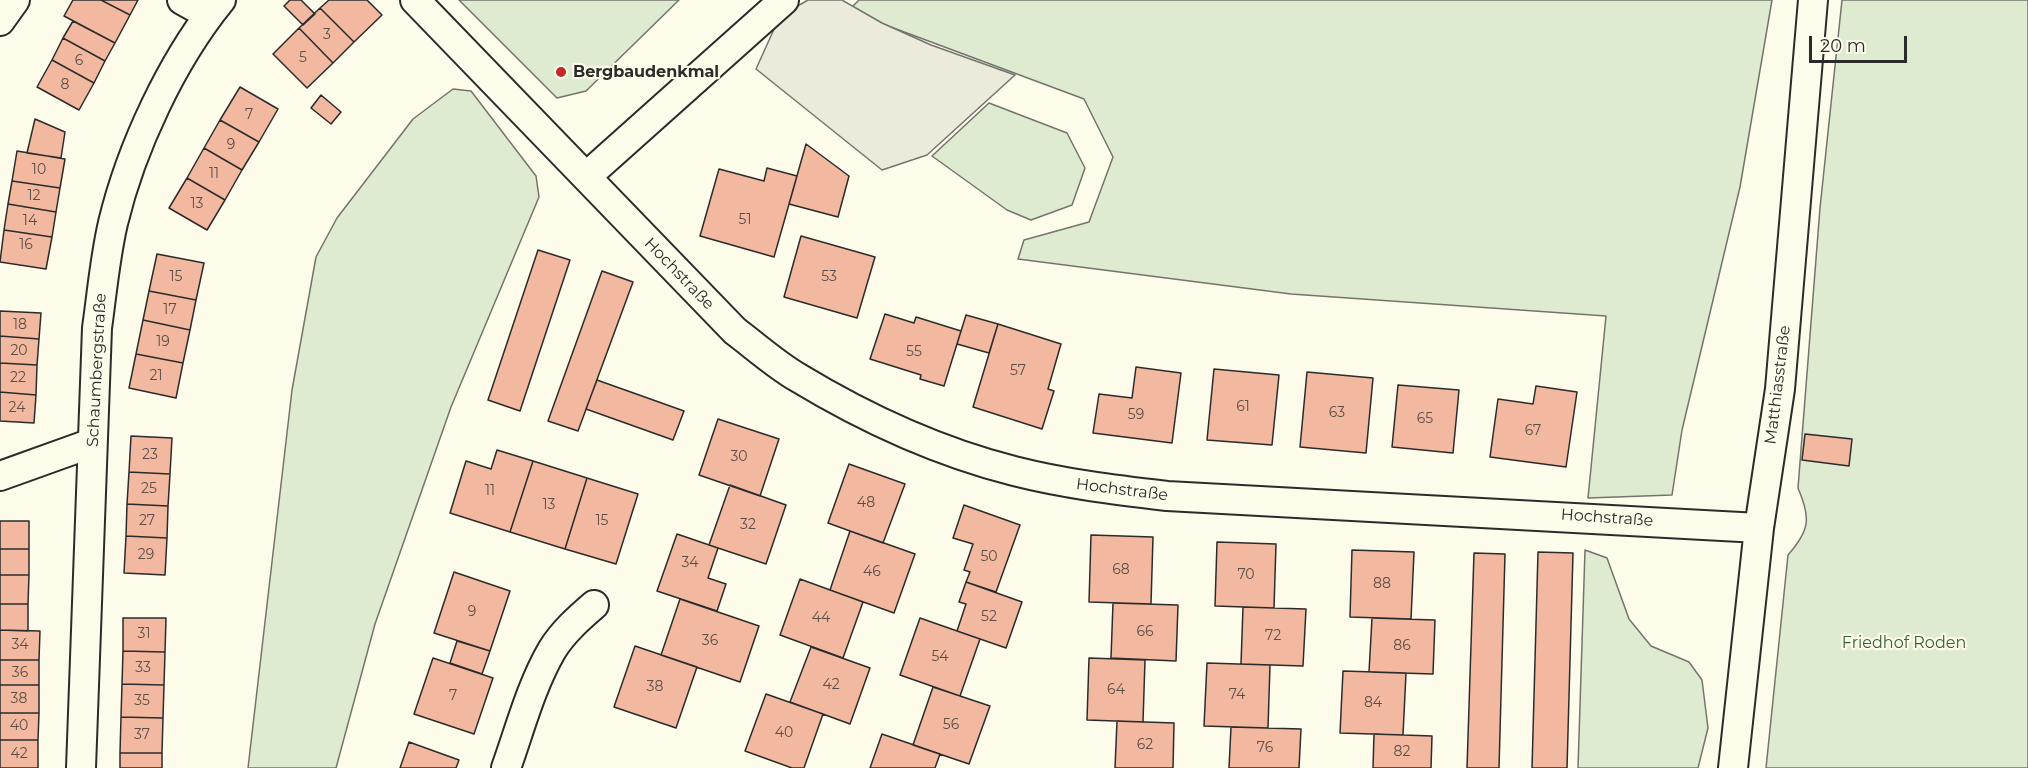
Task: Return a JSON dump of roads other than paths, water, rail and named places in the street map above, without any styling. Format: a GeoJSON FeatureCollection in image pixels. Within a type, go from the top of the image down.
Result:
{"type":"FeatureCollection","features":[{"type":"Feature","properties":{"kind":"street"},"geometry":{"type":"LineString","coordinates":[[0,21],[15,0]]}},
{"type":"Feature","properties":{"kind":"street"},"geometry":{"type":"LineString","coordinates":[[182,0],[215,8]]}},
{"type":"Feature","properties":{"kind":"street","name":"Hochstraße"},"geometry":{"type":"LineString","coordinates":[[415,0],[587,176],[683,280],[735,331],[795,376],[907,433],[1013,471],[1080,486],[1167,496],[1760,528]]}},
{"type":"Feature","properties":{"kind":"street"},"geometry":{"type":"LineString","coordinates":[[587,176],[784,0]]}},
{"type":"Feature","properties":{"kind":"street","name":"Matthiasstraße"},"geometry":{"type":"LineString","coordinates":[[1733,768],[1760,528],[1780,389],[1813,0]]}},
{"type":"Feature","properties":{"kind":"street","name":"Schaumbergstraße"},"geometry":{"type":"LineString","coordinates":[[81,768],[97,327],[113,222],[130,170],[155,110],[182,57],[215,8]]}},
{"type":"Feature","properties":{"kind":"street"},"geometry":{"type":"LineString","coordinates":[[0,476],[92,443]]}},
{"type":"Feature","properties":{"kind":"street"},"geometry":{"type":"LineString","coordinates":[[506,768],[534,691],[553,649],[571,626],[594,605]]}},
{"type":"Feature","properties":{"kind":"place","name":"Bergbaudenkmal"},"geometry":{"type":"Point","coordinates":[561,72]}},
{"type":"Feature","properties":{"kind":"park label","name":"Friedhof Roden"},"geometry":{"type":"Point","coordinates":[1904,643]}}]}
